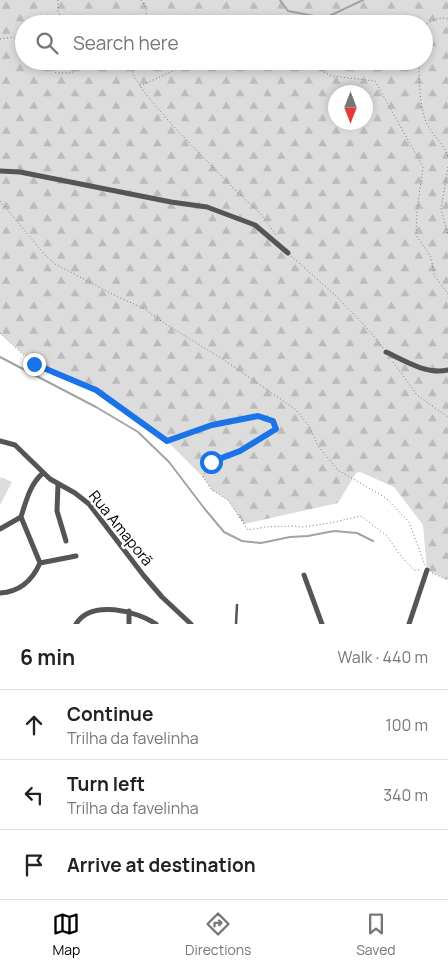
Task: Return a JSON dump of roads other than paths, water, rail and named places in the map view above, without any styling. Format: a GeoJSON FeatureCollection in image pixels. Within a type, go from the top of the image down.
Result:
{"type":"FeatureCollection","features":[{"type":"Feature","properties":{"kind":"street"},"geometry":{"type":"LineString","coordinates":[[0,171],[20,172],[171,202],[207,207],[255,226],[288,253]]}},
{"type":"Feature","properties":{"kind":"street"},"geometry":{"type":"LineString","coordinates":[[386,352],[414,366],[441,372],[448,370]]}},
{"type":"Feature","properties":{"kind":"street","name":"Rua Amaporã"},"geometry":{"type":"LineString","coordinates":[[0,441],[15,445],[42,473],[75,493],[88,504],[162,597],[191,624]]}},
{"type":"Feature","properties":{"kind":"street"},"geometry":{"type":"LineString","coordinates":[[40,563],[21,517],[31,488],[35,480],[42,473]]}},
{"type":"Feature","properties":{"kind":"street"},"geometry":{"type":"LineString","coordinates":[[58,484],[57,511],[66,541]]}},
{"type":"Feature","properties":{"kind":"street"},"geometry":{"type":"LineString","coordinates":[[0,528],[21,517]]}},
{"type":"Feature","properties":{"kind":"street"},"geometry":{"type":"LineString","coordinates":[[40,563],[76,556]]}},
{"type":"Feature","properties":{"kind":"street"},"geometry":{"type":"LineString","coordinates":[[0,593],[9,593],[22,586],[32,578],[40,563]]}},
{"type":"Feature","properties":{"kind":"street"},"geometry":{"type":"LineString","coordinates":[[409,624],[427,570]]}},
{"type":"Feature","properties":{"kind":"street"},"geometry":{"type":"LineString","coordinates":[[304,575],[322,624]]}},
{"type":"Feature","properties":{"kind":"street"},"geometry":{"type":"LineString","coordinates":[[129,611],[129,624]]}},
{"type":"Feature","properties":{"kind":"street"},"geometry":{"type":"LineString","coordinates":[[76,624],[79,619],[93,612],[129,611],[156,624]]}},
{"type":"Feature","properties":{"kind":"lane"},"geometry":{"type":"LineString","coordinates":[[236,624],[237,604]]}},
{"type":"Feature","properties":{"kind":"waterway"},"geometry":{"type":"LineString","coordinates":[[280,0],[288,11],[309,15]]}},
{"type":"Feature","properties":{"kind":"waterway"},"geometry":{"type":"LineString","coordinates":[[331,15],[363,0]]}},
{"type":"Feature","properties":{"kind":"waterway"},"geometry":{"type":"LineString","coordinates":[[0,357],[96,407],[138,432],[169,462],[224,532],[242,541],[261,543],[334,531],[357,533],[373,541]]}}]}
